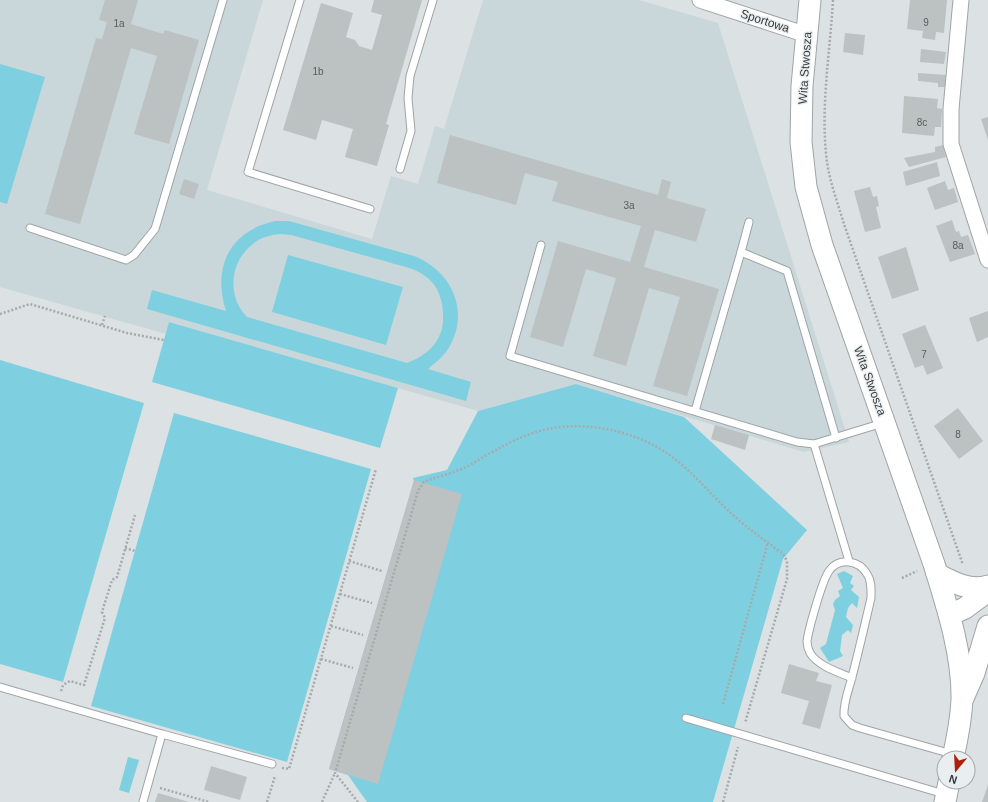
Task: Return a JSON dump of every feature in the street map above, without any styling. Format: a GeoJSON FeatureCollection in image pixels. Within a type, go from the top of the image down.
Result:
{"type":"FeatureCollection","features":[{"type":"Feature","properties":{"kind":"street","name":"Sportowa"},"geometry":{"type":"LineString","coordinates":[[700,0],[807,35]]}},
{"type":"Feature","properties":{"kind":"street","name":"Wita Stwosza"},"geometry":{"type":"LineString","coordinates":[[810,0],[802,86],[801,142],[806,188],[822,245],[885,422],[950,615],[958,660],[962,700],[955,750]]}},
{"type":"Feature","properties":{"kind":"street"},"geometry":{"type":"LineString","coordinates":[[961,0],[951,109],[951,144],[988,260]]}},
{"type":"Feature","properties":{"kind":"street"},"geometry":{"type":"LineString","coordinates":[[937,574],[967,586],[976,588],[988,586]]}},
{"type":"Feature","properties":{"kind":"street"},"geometry":{"type":"LineString","coordinates":[[950,615],[965,608],[988,591]]}},
{"type":"Feature","properties":{"kind":"street"},"geometry":{"type":"LineString","coordinates":[[962,700],[974,673],[988,626]]}},
{"type":"Feature","properties":{"kind":"lane"},"geometry":{"type":"LineString","coordinates":[[30,228],[126,260],[134,255],[155,230],[223,0]]}},
{"type":"Feature","properties":{"kind":"lane"},"geometry":{"type":"LineString","coordinates":[[300,0],[248,172],[370,209]]}},
{"type":"Feature","properties":{"kind":"lane"},"geometry":{"type":"LineString","coordinates":[[400,169],[411,131],[408,98],[410,76],[432,0]]}},
{"type":"Feature","properties":{"kind":"lane"},"geometry":{"type":"LineString","coordinates":[[695,411],[749,222]]}},
{"type":"Feature","properties":{"kind":"lane"},"geometry":{"type":"LineString","coordinates":[[541,245],[510,356],[796,442],[814,444],[885,422]]}},
{"type":"Feature","properties":{"kind":"lane"},"geometry":{"type":"LineString","coordinates":[[741,252],[787,271],[836,438]]}},
{"type":"Feature","properties":{"kind":"lane"},"geometry":{"type":"LineString","coordinates":[[814,444],[849,561]]}},
{"type":"Feature","properties":{"kind":"lane"},"geometry":{"type":"LineString","coordinates":[[852,678],[817,660],[811,654],[807,643],[826,577],[834,566],[849,561],[856,563],[864,570],[870,579],[872,588],[871,598],[852,678],[844,710],[844,716],[852,725],[936,751]]}},
{"type":"Feature","properties":{"kind":"lane"},"geometry":{"type":"LineString","coordinates":[[0,687],[275,765]]}},
{"type":"Feature","properties":{"kind":"lane"},"geometry":{"type":"LineString","coordinates":[[686,718],[947,793]]}},
{"type":"Feature","properties":{"kind":"lane"},"geometry":{"type":"LineString","coordinates":[[143,802],[162,734]]}},
{"type":"Feature","properties":{"kind":"path"},"geometry":{"type":"LineString","coordinates":[[833,0],[825,93],[824,133],[831,182],[956,548],[966,568]]}},
{"type":"Feature","properties":{"kind":"path"},"geometry":{"type":"LineString","coordinates":[[0,314],[30,304],[127,333],[164,340]]}},
{"type":"Feature","properties":{"kind":"path"},"geometry":{"type":"LineString","coordinates":[[102,325],[104,316]]}},
{"type":"Feature","properties":{"kind":"path"},"geometry":{"type":"LineString","coordinates":[[322,802],[335,773],[418,491],[423,483],[466,466],[497,448],[533,432],[570,425],[608,430],[645,441],[671,456],[690,472],[734,517],[783,554],[787,560],[788,572],[723,802]]}},
{"type":"Feature","properties":{"kind":"path"},"geometry":{"type":"LineString","coordinates":[[267,802],[275,765],[289,769],[376,469]]}},
{"type":"Feature","properties":{"kind":"path"},"geometry":{"type":"LineString","coordinates":[[58,703],[63,685],[70,681],[84,685],[105,618],[102,612],[112,580],[116,577],[135,515]]}},
{"type":"Feature","properties":{"kind":"path"},"geometry":{"type":"LineString","coordinates":[[723,704],[768,542]]}},
{"type":"Feature","properties":{"kind":"path"},"geometry":{"type":"LineString","coordinates":[[125,548],[135,550]]}},
{"type":"Feature","properties":{"kind":"path"},"geometry":{"type":"LineString","coordinates":[[349,561],[382,571]]}},
{"type":"Feature","properties":{"kind":"path"},"geometry":{"type":"LineString","coordinates":[[340,594],[372,603]]}},
{"type":"Feature","properties":{"kind":"path"},"geometry":{"type":"LineString","coordinates":[[330,626],[363,636]]}},
{"type":"Feature","properties":{"kind":"path"},"geometry":{"type":"LineString","coordinates":[[321,659],[353,668]]}},
{"type":"Feature","properties":{"kind":"path"},"geometry":{"type":"LineString","coordinates":[[335,773],[358,802]]}},
{"type":"Feature","properties":{"kind":"path"},"geometry":{"type":"LineString","coordinates":[[148,784],[209,802]]}},
{"type":"Feature","properties":{"kind":"shaded area"},"geometry":{"type":"Polygon","coordinates":[[[0,0],[263,0],[207,190],[372,239],[391,176],[418,184],[435,126],[444,129],[483,0],[639,0],[718,23],[849,442],[804,452],[576,384],[478,411],[169,322],[166,334],[0,287],[0,0]]]}},
{"type":"Feature","properties":{"kind":"shaded area"},"geometry":{"type":"Polygon","coordinates":[[[0,64],[45,77],[7,204],[0,202],[0,64]]]}},
{"type":"Feature","properties":{"kind":"shaded area"},"geometry":{"type":"Polygon","coordinates":[[[275,221],[289,221],[414,256],[439,272],[448,282],[454,294],[458,321],[455,335],[448,349],[441,358],[428,369],[471,382],[466,401],[147,309],[152,290],[226,311],[222,295],[221,280],[223,266],[228,254],[236,243],[246,233],[259,226],[275,221]],[[277,234],[260,239],[246,250],[240,259],[234,278],[234,289],[240,308],[247,317],[407,363],[420,357],[436,342],[442,330],[442,303],[438,290],[425,276],[417,271],[291,235],[277,234]]]}},
{"type":"Feature","properties":{"kind":"shaded area"},"geometry":{"type":"Polygon","coordinates":[[[288,255],[403,287],[386,345],[272,312],[288,255]]]}},
{"type":"Feature","properties":{"kind":"shaded area"},"geometry":{"type":"Polygon","coordinates":[[[169,322],[398,388],[380,448],[152,382],[169,322]]]}},
{"type":"Feature","properties":{"kind":"shaded area"},"geometry":{"type":"Polygon","coordinates":[[[0,360],[144,403],[63,682],[0,664],[0,360]]]}},
{"type":"Feature","properties":{"kind":"shaded area"},"geometry":{"type":"Polygon","coordinates":[[[576,384],[684,417],[807,530],[783,559],[713,802],[367,802],[348,775],[329,769],[414,481],[413,478],[447,470],[478,411],[576,384]]]}},
{"type":"Feature","properties":{"kind":"shaded area"},"geometry":{"type":"Polygon","coordinates":[[[174,413],[371,469],[287,762],[91,706],[174,413]]]}},
{"type":"Feature","properties":{"kind":"shaded area"},"geometry":{"type":"Polygon","coordinates":[[[844,571],[853,576],[850,583],[854,586],[851,590],[859,597],[857,608],[852,603],[848,608],[846,617],[853,625],[851,633],[848,630],[842,635],[840,651],[843,656],[829,662],[820,648],[826,644],[835,610],[833,604],[840,596],[838,591],[843,588],[837,574],[844,571]]]}},
{"type":"Feature","properties":{"kind":"shaded area"},"geometry":{"type":"Polygon","coordinates":[[[128,757],[139,760],[129,793],[119,790],[128,757]]]}},
{"type":"Feature","properties":{"kind":"building"},"geometry":{"type":"Polygon","coordinates":[[[105,0],[138,0],[131,24],[163,34],[165,30],[199,40],[169,144],[134,134],[157,56],[131,48],[80,224],[45,214],[96,38],[102,39],[107,22],[99,20],[105,0]]]}},
{"type":"Feature","properties":{"kind":"building"},"geometry":{"type":"Polygon","coordinates":[[[374,0],[422,0],[386,124],[389,125],[377,166],[345,157],[353,129],[322,120],[316,140],[283,130],[321,3],[353,13],[346,37],[355,40],[359,46],[372,50],[382,15],[371,12],[374,0]]]}},
{"type":"Feature","properties":{"kind":"building"},"geometry":{"type":"Polygon","coordinates":[[[910,0],[947,0],[944,33],[936,32],[935,40],[922,38],[923,31],[907,29],[910,0]]]}},
{"type":"Feature","properties":{"kind":"building"},"geometry":{"type":"Polygon","coordinates":[[[845,33],[865,35],[863,55],[843,52],[845,33]]]}},
{"type":"Feature","properties":{"kind":"building"},"geometry":{"type":"Polygon","coordinates":[[[921,49],[946,52],[944,64],[920,62],[921,49]]]}},
{"type":"Feature","properties":{"kind":"building"},"geometry":{"type":"Polygon","coordinates":[[[918,73],[947,75],[946,87],[938,87],[938,83],[918,81],[918,73]]]}},
{"type":"Feature","properties":{"kind":"building"},"geometry":{"type":"Polygon","coordinates":[[[904,96],[938,99],[937,108],[942,109],[941,127],[935,127],[934,136],[902,133],[904,96]]]}},
{"type":"Feature","properties":{"kind":"building"},"geometry":{"type":"Polygon","coordinates":[[[988,117],[988,140],[981,119],[988,117]]]}},
{"type":"Feature","properties":{"kind":"building"},"geometry":{"type":"Polygon","coordinates":[[[450,135],[658,195],[662,179],[671,182],[667,198],[706,209],[696,242],[655,230],[644,267],[719,289],[687,396],[653,386],[680,297],[649,288],[626,366],[593,356],[616,278],[586,269],[563,347],[530,337],[558,241],[630,262],[641,226],[552,201],[558,182],[525,173],[516,205],[437,183],[450,135]]]}},
{"type":"Feature","properties":{"kind":"building"},"geometry":{"type":"Polygon","coordinates":[[[943,145],[946,157],[909,167],[904,158],[935,152],[935,147],[943,145]]]}},
{"type":"Feature","properties":{"kind":"building"},"geometry":{"type":"Polygon","coordinates":[[[937,162],[940,176],[906,186],[903,172],[937,162]]]}},
{"type":"Feature","properties":{"kind":"building"},"geometry":{"type":"Polygon","coordinates":[[[184,179],[199,184],[194,199],[179,194],[184,179]]]}},
{"type":"Feature","properties":{"kind":"building"},"geometry":{"type":"Polygon","coordinates":[[[945,181],[948,190],[954,188],[958,202],[935,210],[927,188],[945,181]]]}},
{"type":"Feature","properties":{"kind":"building"},"geometry":{"type":"Polygon","coordinates":[[[870,187],[873,197],[877,196],[879,206],[876,207],[881,228],[865,232],[854,191],[870,187]]]}},
{"type":"Feature","properties":{"kind":"building"},"geometry":{"type":"Polygon","coordinates":[[[952,220],[956,232],[959,231],[961,237],[968,235],[975,254],[950,262],[936,226],[952,220]]]}},
{"type":"Feature","properties":{"kind":"building"},"geometry":{"type":"Polygon","coordinates":[[[906,247],[919,290],[892,299],[878,257],[906,247]]]}},
{"type":"Feature","properties":{"kind":"building"},"geometry":{"type":"Polygon","coordinates":[[[988,311],[988,337],[977,342],[969,318],[988,311]]]}},
{"type":"Feature","properties":{"kind":"building"},"geometry":{"type":"Polygon","coordinates":[[[925,325],[943,368],[927,375],[923,365],[915,368],[902,334],[925,325]]]}},
{"type":"Feature","properties":{"kind":"building"},"geometry":{"type":"Polygon","coordinates":[[[958,408],[983,441],[959,459],[934,426],[958,408]]]}},
{"type":"Feature","properties":{"kind":"building"},"geometry":{"type":"Polygon","coordinates":[[[715,425],[749,435],[745,450],[711,439],[715,425]]]}},
{"type":"Feature","properties":{"kind":"building"},"geometry":{"type":"Polygon","coordinates":[[[414,480],[462,494],[378,784],[329,769],[414,480]]]}},
{"type":"Feature","properties":{"kind":"building"},"geometry":{"type":"Polygon","coordinates":[[[789,664],[819,673],[816,681],[832,685],[820,729],[802,724],[809,701],[781,693],[789,664]]]}},
{"type":"Feature","properties":{"kind":"building"},"geometry":{"type":"Polygon","coordinates":[[[211,766],[247,777],[240,800],[204,790],[211,766]]]}},
{"type":"Feature","properties":{"kind":"building"},"geometry":{"type":"Polygon","coordinates":[[[988,785],[988,802],[982,802],[988,785]]]}},
{"type":"Feature","properties":{"kind":"building"},"geometry":{"type":"Polygon","coordinates":[[[158,793],[189,802],[155,802],[158,793]]]}}]}
